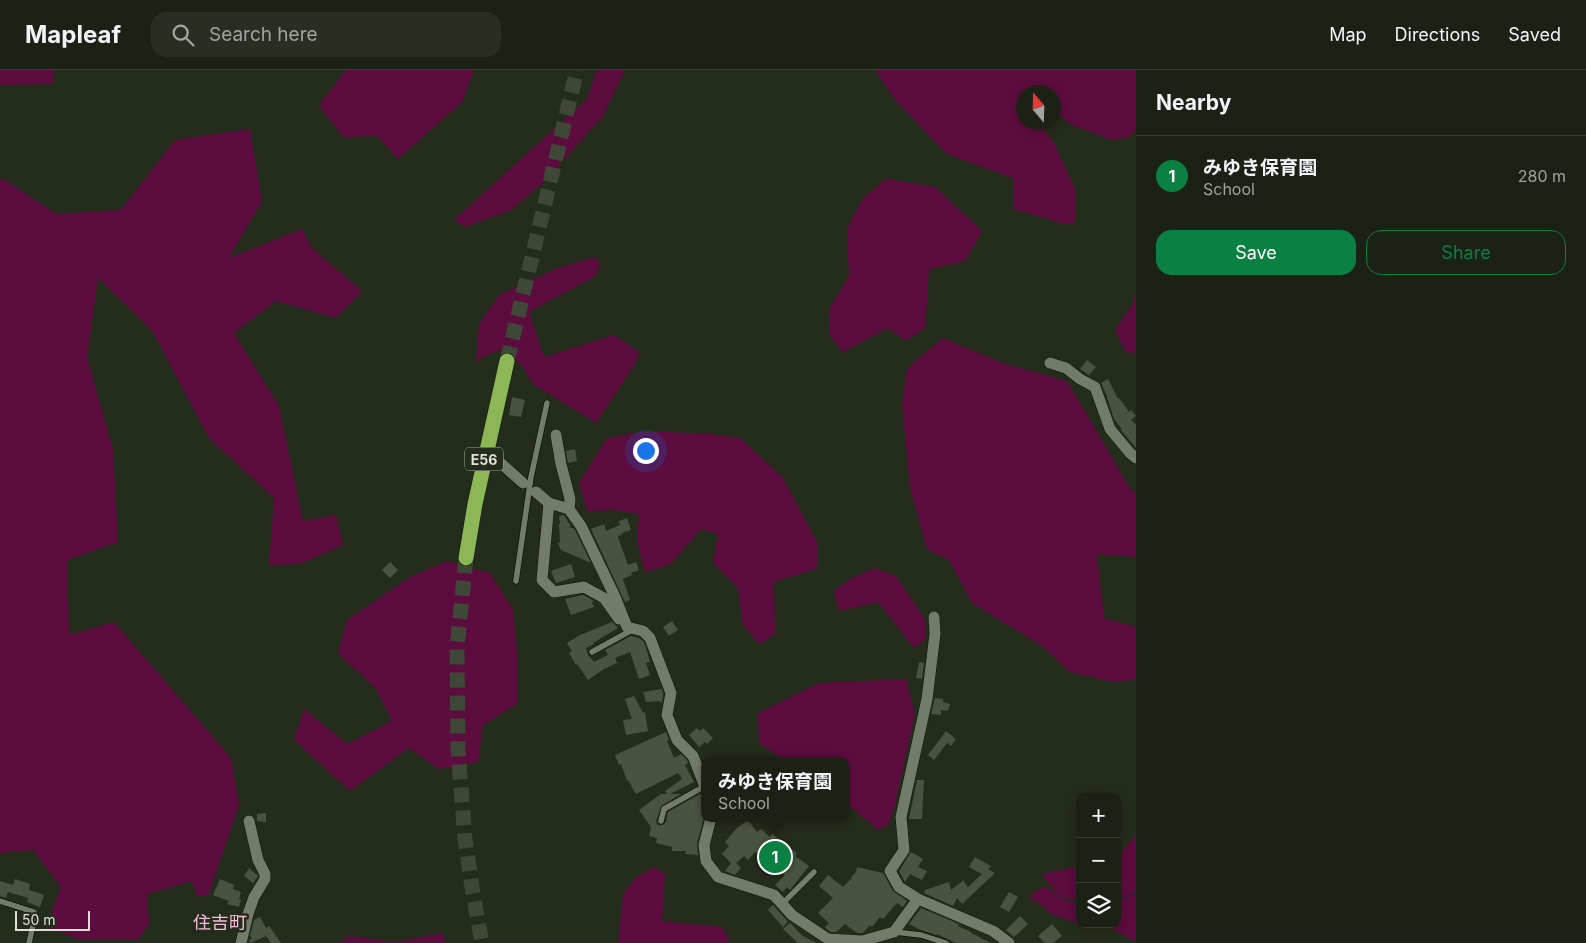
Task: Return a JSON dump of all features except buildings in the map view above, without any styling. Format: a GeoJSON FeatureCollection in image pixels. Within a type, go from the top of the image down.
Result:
{"type":"FeatureCollection","features":[{"type":"Feature","properties":{"kind":"highway","name":"E56"},"geometry":{"type":"LineString","coordinates":[[466,558],[475,504],[507,361]]}},
{"type":"Feature","properties":{"kind":"street"},"geometry":{"type":"LineString","coordinates":[[1050,363],[1066,368],[1080,379],[1095,387],[1110,429],[1136,458]]}},
{"type":"Feature","properties":{"kind":"street"},"geometry":{"type":"LineString","coordinates":[[556,435],[570,499],[569,509]]}},
{"type":"Feature","properties":{"kind":"street"},"geometry":{"type":"LineString","coordinates":[[496,459],[523,483]]}},
{"type":"Feature","properties":{"kind":"street"},"geometry":{"type":"LineString","coordinates":[[536,492],[549,503],[569,509],[581,526],[631,628]]}},
{"type":"Feature","properties":{"kind":"street"},"geometry":{"type":"LineString","coordinates":[[549,503],[542,580],[554,592],[584,587],[604,598],[622,623],[643,631],[650,638],[671,693],[667,715],[677,740],[693,756],[701,776]]}},
{"type":"Feature","properties":{"kind":"street"},"geometry":{"type":"LineString","coordinates":[[934,616],[935,634],[927,699],[901,817],[904,850],[890,871],[899,887],[918,898],[993,931],[1009,943]]}},
{"type":"Feature","properties":{"kind":"street"},"geometry":{"type":"LineString","coordinates":[[240,943],[254,897],[265,878],[258,860],[249,821]]}},
{"type":"Feature","properties":{"kind":"street"},"geometry":{"type":"LineString","coordinates":[[710,822],[704,845],[706,861],[718,877],[774,895],[792,915],[828,939],[862,940],[894,932],[918,898]]}},
{"type":"Feature","properties":{"kind":"lane"},"geometry":{"type":"LineString","coordinates":[[516,581],[531,477],[547,403]]}},
{"type":"Feature","properties":{"kind":"lane"},"geometry":{"type":"LineString","coordinates":[[592,652],[631,628]]}},
{"type":"Feature","properties":{"kind":"lane"},"geometry":{"type":"LineString","coordinates":[[661,821],[664,809],[701,788]]}},
{"type":"Feature","properties":{"kind":"lane"},"geometry":{"type":"LineString","coordinates":[[782,904],[814,872]]}},
{"type":"Feature","properties":{"kind":"lane"},"geometry":{"type":"LineString","coordinates":[[0,902],[34,912],[35,916],[29,943]]}},
{"type":"Feature","properties":{"kind":"lane"},"geometry":{"type":"LineString","coordinates":[[894,932],[921,936],[946,943]]}},
{"type":"Feature","properties":{"kind":"shaded area"},"geometry":{"type":"Polygon","coordinates":[[[0,70],[54,70],[54,84],[0,85],[0,70]]]}},
{"type":"Feature","properties":{"kind":"shaded area"},"geometry":{"type":"Polygon","coordinates":[[[346,70],[474,70],[462,102],[398,159],[377,136],[343,137],[319,105],[346,70]]]}},
{"type":"Feature","properties":{"kind":"shaded area"},"geometry":{"type":"Polygon","coordinates":[[[597,70],[625,70],[603,116],[545,181],[511,210],[465,227],[454,220],[587,99],[597,70]]]}},
{"type":"Feature","properties":{"kind":"shaded area"},"geometry":{"type":"Polygon","coordinates":[[[875,70],[1136,70],[1136,130],[1130,137],[1112,140],[1070,124],[1061,116],[1061,85],[1016,85],[1016,130],[1044,130],[1054,143],[1075,189],[1075,222],[1065,224],[1013,209],[1013,178],[947,154],[896,101],[875,70]]]}},
{"type":"Feature","properties":{"kind":"shaded area"},"geometry":{"type":"Polygon","coordinates":[[[250,129],[262,201],[229,258],[302,229],[312,248],[362,291],[336,318],[276,301],[234,333],[279,406],[303,521],[336,515],[343,545],[300,564],[269,565],[274,498],[209,438],[153,332],[98,278],[87,357],[113,450],[118,542],[67,560],[69,635],[114,622],[231,758],[239,805],[208,896],[197,896],[192,881],[147,894],[149,924],[138,940],[81,940],[46,927],[61,887],[33,850],[0,853],[0,179],[5,180],[56,214],[121,210],[175,140],[250,129]]]}},
{"type":"Feature","properties":{"kind":"shaded area"},"geometry":{"type":"Polygon","coordinates":[[[886,179],[935,187],[982,231],[965,261],[929,269],[925,328],[906,341],[888,328],[843,352],[830,336],[829,309],[850,274],[847,257],[848,227],[863,198],[886,179]]]}},
{"type":"Feature","properties":{"kind":"shaded area"},"geometry":{"type":"Polygon","coordinates":[[[595,257],[600,263],[596,276],[529,312],[544,357],[614,335],[639,352],[635,364],[596,423],[533,384],[520,363],[497,350],[476,361],[479,324],[499,295],[558,268],[595,257]]]}},
{"type":"Feature","properties":{"kind":"shaded area"},"geometry":{"type":"Polygon","coordinates":[[[1136,291],[1136,354],[1125,351],[1115,330],[1133,303],[1136,291]]]}},
{"type":"Feature","properties":{"kind":"shaded area"},"geometry":{"type":"Polygon","coordinates":[[[943,338],[1005,364],[1067,381],[1131,490],[1136,492],[1136,557],[1097,554],[1104,618],[1136,627],[1136,679],[1115,682],[1070,672],[1042,646],[972,603],[949,560],[927,549],[910,488],[902,405],[907,368],[943,338]]]}},
{"type":"Feature","properties":{"kind":"shaded area"},"geometry":{"type":"Polygon","coordinates":[[[646,431],[711,434],[740,438],[783,478],[818,544],[818,568],[774,582],[775,634],[759,644],[743,625],[738,588],[713,563],[718,534],[701,529],[671,564],[645,572],[637,541],[639,514],[615,510],[587,511],[579,483],[607,438],[646,431]]]}},
{"type":"Feature","properties":{"kind":"shaded area"},"geometry":{"type":"Polygon","coordinates":[[[447,561],[490,573],[513,610],[517,653],[517,704],[483,725],[478,762],[439,769],[409,748],[350,791],[294,740],[304,709],[347,744],[392,721],[376,689],[338,653],[347,620],[410,577],[447,561]]]}},
{"type":"Feature","properties":{"kind":"shaded area"},"geometry":{"type":"Polygon","coordinates":[[[874,568],[896,576],[925,619],[926,639],[914,648],[878,602],[839,611],[834,591],[850,579],[874,568]]]}},
{"type":"Feature","properties":{"kind":"shaded area"},"geometry":{"type":"Polygon","coordinates":[[[906,679],[915,714],[889,824],[878,830],[849,805],[849,757],[780,757],[759,743],[758,713],[819,683],[906,679]]]}},
{"type":"Feature","properties":{"kind":"shaded area"},"geometry":{"type":"Polygon","coordinates":[[[1136,834],[1136,893],[1121,897],[1121,883],[1121,853],[1136,834]]]}},
{"type":"Feature","properties":{"kind":"shaded area"},"geometry":{"type":"Polygon","coordinates":[[[654,867],[665,874],[662,921],[722,927],[730,940],[724,943],[618,943],[623,895],[635,878],[654,867]]]}},
{"type":"Feature","properties":{"kind":"shaded area"},"geometry":{"type":"Polygon","coordinates":[[[1076,867],[1076,900],[1058,896],[1042,874],[1076,867]]]}},
{"type":"Feature","properties":{"kind":"shaded area"},"geometry":{"type":"Polygon","coordinates":[[[1045,886],[1065,900],[1076,903],[1076,923],[1052,914],[1029,896],[1045,886]]]}},
{"type":"Feature","properties":{"kind":"shaded area"},"geometry":{"type":"Polygon","coordinates":[[[1136,894],[1136,942],[1112,928],[1121,928],[1121,899],[1136,894]]]}},
{"type":"Feature","properties":{"kind":"shaded area"},"geometry":{"type":"Polygon","coordinates":[[[443,933],[446,943],[339,943],[350,936],[395,942],[443,933]]]}},
{"type":"Feature","properties":{"kind":"tunnel"},"geometry":{"type":"LineString","coordinates":[[507,361],[577,70]]}},
{"type":"Feature","properties":{"kind":"tunnel"},"geometry":{"type":"LineString","coordinates":[[466,558],[457,648],[458,749],[465,839],[482,943]]}},
{"type":"Feature","properties":{"kind":"place","name":"みゆき保育園"},"geometry":{"type":"Point","coordinates":[775,857]}},
{"type":"Feature","properties":{"kind":"district","name":"住吉町"},"geometry":{"type":"Point","coordinates":[220,922]}}]}
